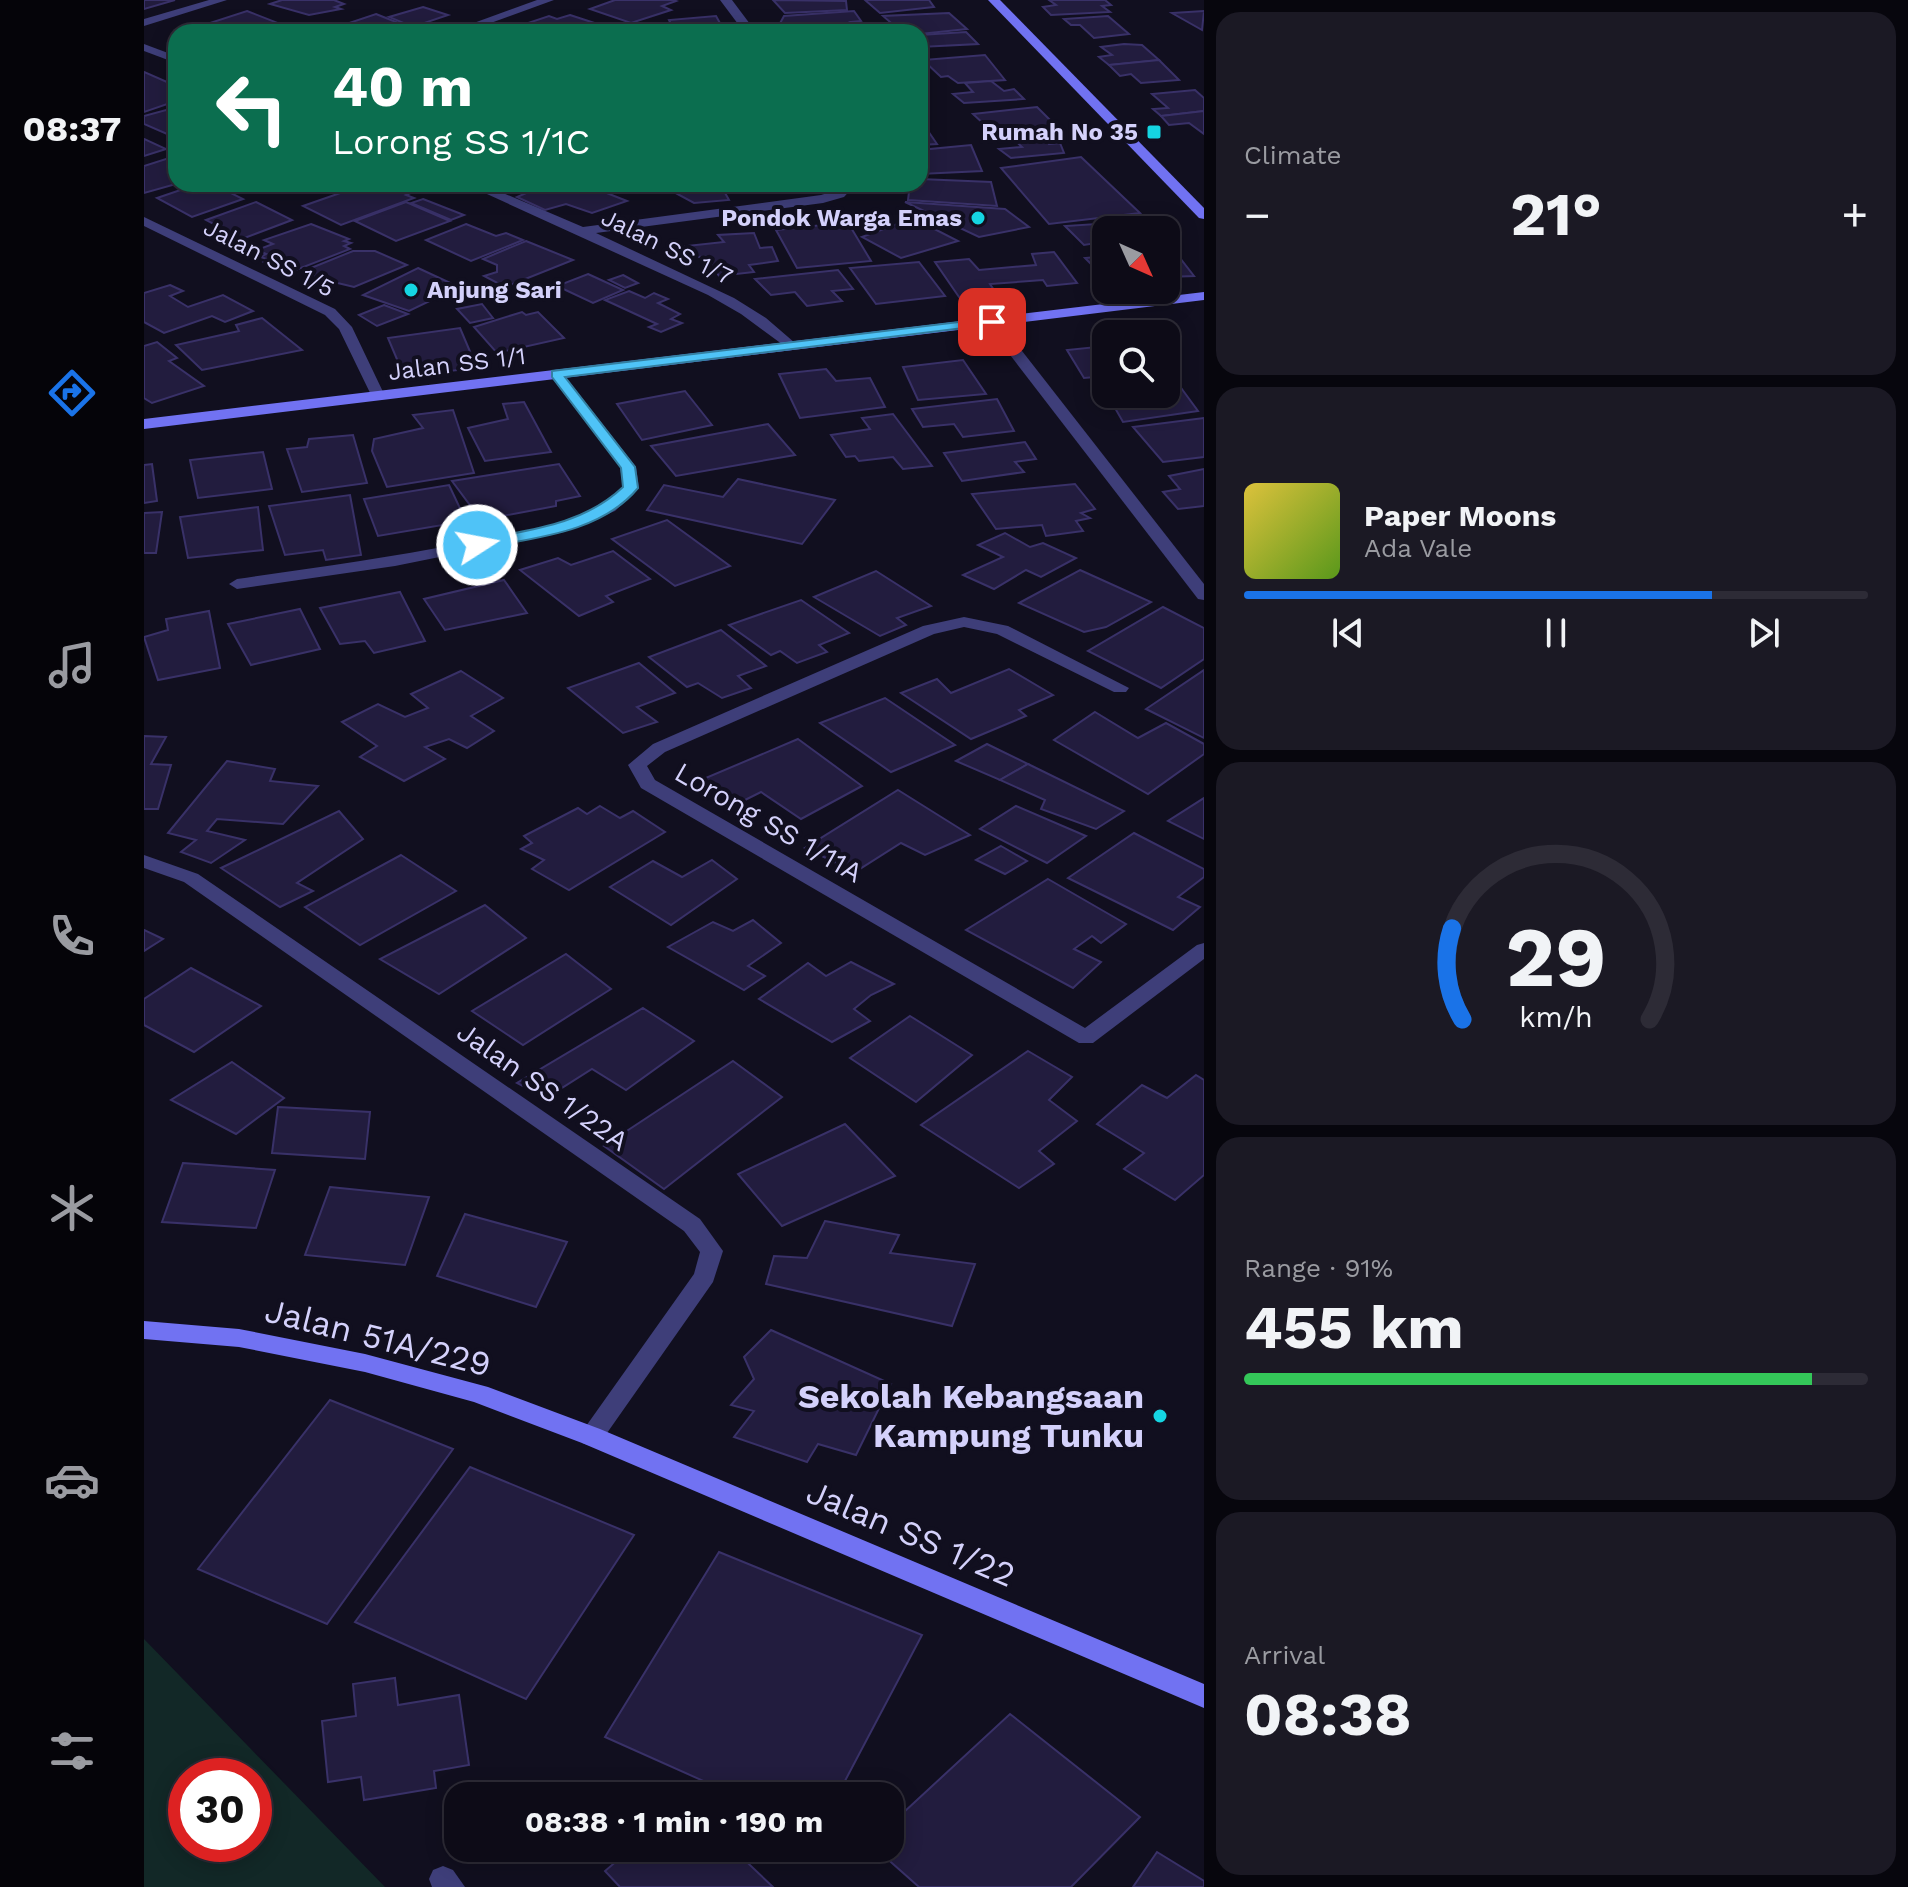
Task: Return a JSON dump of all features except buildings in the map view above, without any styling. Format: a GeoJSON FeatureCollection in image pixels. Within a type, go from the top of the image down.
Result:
{"type":"FeatureCollection","features":[{"type":"Feature","properties":{"kind":"street"},"geometry":{"type":"LineString","coordinates":[[144,23],[221,0]]}},
{"type":"Feature","properties":{"kind":"street"},"geometry":{"type":"LineString","coordinates":[[478,24],[548,0]]}},
{"type":"Feature","properties":{"kind":"street"},"geometry":{"type":"LineString","coordinates":[[726,0],[744,24]]}},
{"type":"Feature","properties":{"kind":"street"},"geometry":{"type":"LineString","coordinates":[[994,0],[1204,215]]}},
{"type":"Feature","properties":{"kind":"street"},"geometry":{"type":"LineString","coordinates":[[144,47],[168,57]]}},
{"type":"Feature","properties":{"kind":"street","name":"Jalan SS 1/7"},"geometry":{"type":"LineString","coordinates":[[490,192],[584,231],[755,316],[767,323],[790,346]]}},
{"type":"Feature","properties":{"kind":"street"},"geometry":{"type":"LineString","coordinates":[[584,231],[823,199],[841,192]]}},
{"type":"Feature","properties":{"kind":"street","name":"Jalan SS 1/5"},"geometry":{"type":"LineString","coordinates":[[144,221],[330,312],[345,327],[378,396]]}},
{"type":"Feature","properties":{"kind":"street","name":"Jalan SS 1/1"},"geometry":{"type":"LineString","coordinates":[[144,424],[1204,296]]}},
{"type":"Feature","properties":{"kind":"street"},"geometry":{"type":"LineString","coordinates":[[992,322],[1204,595]]}},
{"type":"Feature","properties":{"kind":"street"},"geometry":{"type":"LineString","coordinates":[[237,584],[395,561],[558,529],[609,508],[631,488],[628,467],[556,374]]}},
{"type":"Feature","properties":{"kind":"street","name":"Lorong SS 1/11A"},"geometry":{"type":"LineString","coordinates":[[1120,688],[1002,630],[964,622],[929,630],[659,748],[637,765],[648,784],[1086,1038],[1204,949]]}},
{"type":"Feature","properties":{"kind":"street","name":"Jalan SS 1/22A"},"geometry":{"type":"LineString","coordinates":[[144,861],[191,878],[692,1225],[712,1251],[705,1276],[591,1436]]}},
{"type":"Feature","properties":{"kind":"street","name":"Jalan 51A/229"},"geometry":{"type":"LineString","coordinates":[[144,1330],[239,1338],[365,1363],[479,1394],[591,1436]]}},
{"type":"Feature","properties":{"kind":"street","name":"Jalan SS 1/22"},"geometry":{"type":"LineString","coordinates":[[591,1436],[1204,1696]]}},
{"type":"Feature","properties":{"kind":"green space"},"geometry":{"type":"Polygon","coordinates":[[[144,1639],[260,1758],[168,1758],[168,1862],[272,1862],[272,1771],[385,1887],[144,1887],[144,1639]]]}},
{"type":"Feature","properties":{"kind":"place","name":"Rumah No 35"},"geometry":{"type":"Point","coordinates":[1154,132]}},
{"type":"Feature","properties":{"kind":"place","name":"Pondok Warga Emas"},"geometry":{"type":"Point","coordinates":[978,218]}},
{"type":"Feature","properties":{"kind":"place","name":"Anjung Sari"},"geometry":{"type":"Point","coordinates":[411,290]}},
{"type":"Feature","properties":{"kind":"place","name":"Sekolah Kebangsaan Kampung Tunku"},"geometry":{"type":"Point","coordinates":[1160,1416]}},
{"type":"Feature","properties":{"kind":"route"},"geometry":{"type":"LineString","coordinates":[[477,545],[558,529],[609,508],[631,488],[628,467],[556,374],[992,322]]}}]}
